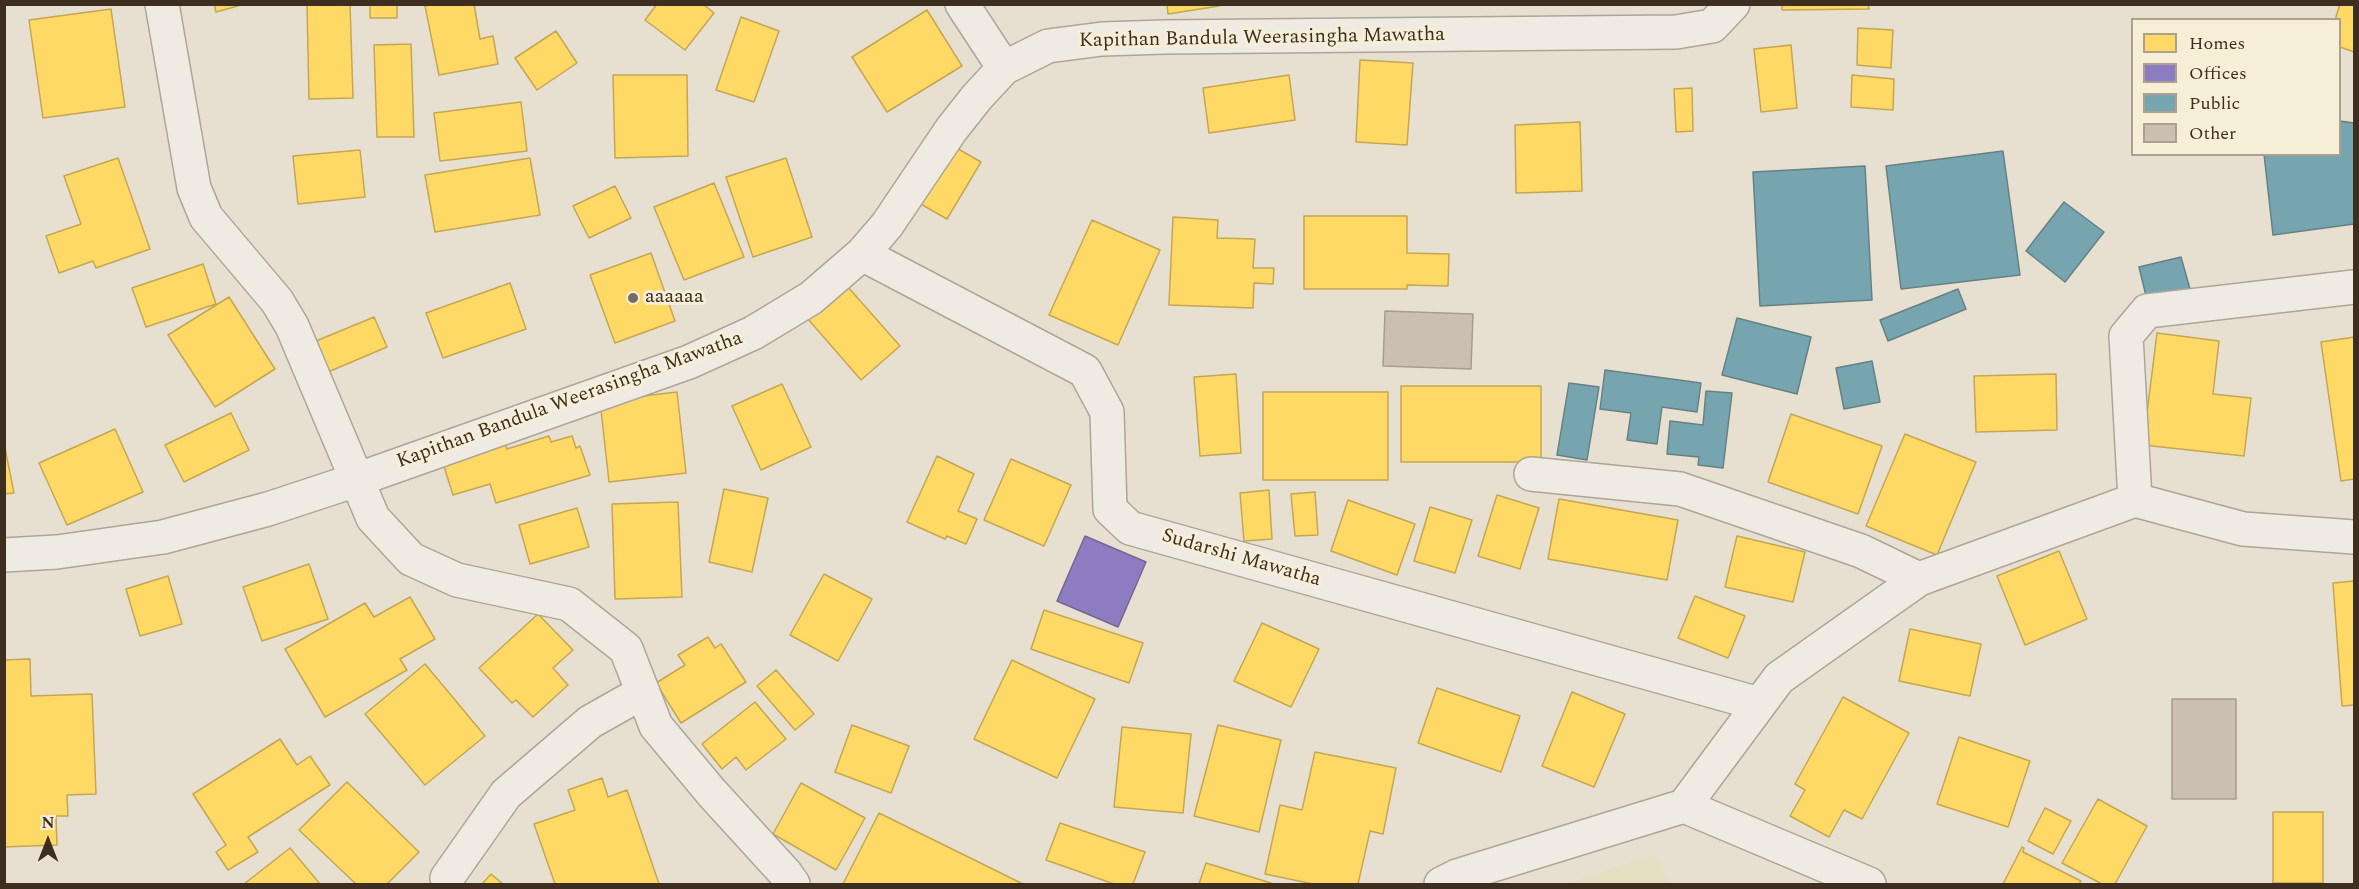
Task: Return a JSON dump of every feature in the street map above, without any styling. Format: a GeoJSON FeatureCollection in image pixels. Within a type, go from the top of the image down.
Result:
{"type":"FeatureCollection","features":[{"type":"Feature","properties":{"kind":"street"},"geometry":{"type":"LineString","coordinates":[[162,4],[194,188],[206,217],[277,301],[292,326],[373,518],[411,559],[458,579],[569,604],[626,648],[656,726],[712,793],[786,874],[793,885]]}},
{"type":"Feature","properties":{"kind":"street"},"geometry":{"type":"LineString","coordinates":[[962,4],[1004,68]]}},
{"type":"Feature","properties":{"kind":"street","name":"Kapithan Bandula Weerasingha Mawatha"},"geometry":{"type":"LineString","coordinates":[[4,555],[57,552],[163,537],[268,509],[689,362],[753,333],[811,298],[862,254],[887,225],[951,130],[977,97],[1004,68],[1048,46],[1102,39],[1676,32],[1712,26],[1732,4]]}},
{"type":"Feature","properties":{"kind":"street","name":"Sudarshi Mawatha"},"geometry":{"type":"LineString","coordinates":[[862,254],[1086,371],[1107,412],[1110,509],[1130,528],[1759,704]]}},
{"type":"Feature","properties":{"kind":"street"},"geometry":{"type":"LineString","coordinates":[[2135,500],[2126,336],[2147,311],[2355,287]]}},
{"type":"Feature","properties":{"kind":"street"},"geometry":{"type":"LineString","coordinates":[[1531,474],[1680,489],[1861,550],[1920,579]]}},
{"type":"Feature","properties":{"kind":"street"},"geometry":{"type":"LineString","coordinates":[[1441,885],[1457,876],[1684,806],[1779,678],[1920,579],[2135,500],[2243,529],[2355,537]]}},
{"type":"Feature","properties":{"kind":"street"},"geometry":{"type":"LineString","coordinates":[[447,878],[506,794],[590,722],[643,692]]}},
{"type":"Feature","properties":{"kind":"street"},"geometry":{"type":"LineString","coordinates":[[1684,806],[1869,885]]}},
{"type":"Feature","properties":{"kind":"shaded area"},"geometry":{"type":"Polygon","coordinates":[[[1655,854],[1670,884],[1566,884],[1655,854]]]}},
{"type":"Feature","properties":{"kind":"building: Homes"},"geometry":{"type":"Polygon","coordinates":[[[214,4],[245,4],[216,12],[214,4]]]}},
{"type":"Feature","properties":{"kind":"building: Homes"},"geometry":{"type":"Polygon","coordinates":[[[307,4],[350,4],[353,98],[309,99],[307,4]]]}},
{"type":"Feature","properties":{"kind":"building: Homes"},"geometry":{"type":"Polygon","coordinates":[[[370,4],[397,4],[397,18],[370,18],[370,4]]]}},
{"type":"Feature","properties":{"kind":"building: Homes"},"geometry":{"type":"Polygon","coordinates":[[[474,4],[480,39],[493,36],[498,64],[439,75],[425,6],[474,4]]]}},
{"type":"Feature","properties":{"kind":"building: Homes"},"geometry":{"type":"Polygon","coordinates":[[[657,4],[703,4],[714,13],[685,50],[645,20],[657,4]]]}},
{"type":"Feature","properties":{"kind":"building: Homes"},"geometry":{"type":"Polygon","coordinates":[[[1167,4],[1218,4],[1219,6],[1168,14],[1167,4]]]}},
{"type":"Feature","properties":{"kind":"building: Homes"},"geometry":{"type":"Polygon","coordinates":[[[1782,4],[1868,4],[1869,9],[1782,10],[1782,4]]]}},
{"type":"Feature","properties":{"kind":"building: Homes"},"geometry":{"type":"Polygon","coordinates":[[[2340,4],[2354,4],[2354,52],[2341,47],[2341,18],[2336,18],[2340,4]]]}},
{"type":"Feature","properties":{"kind":"building: Homes"},"geometry":{"type":"Polygon","coordinates":[[[111,9],[125,107],[43,118],[29,20],[111,9]]]}},
{"type":"Feature","properties":{"kind":"building: Homes"},"geometry":{"type":"Polygon","coordinates":[[[927,10],[962,66],[887,112],[852,57],[927,10]]]}},
{"type":"Feature","properties":{"kind":"building: Homes"},"geometry":{"type":"Polygon","coordinates":[[[741,17],[779,31],[754,102],[716,90],[741,17]]]}},
{"type":"Feature","properties":{"kind":"building: Homes"},"geometry":{"type":"Polygon","coordinates":[[[1858,28],[1893,30],[1891,68],[1857,65],[1858,28]]]}},
{"type":"Feature","properties":{"kind":"building: Homes"},"geometry":{"type":"Polygon","coordinates":[[[556,31],[577,63],[537,90],[515,58],[556,31]]]}},
{"type":"Feature","properties":{"kind":"building: Homes"},"geometry":{"type":"Polygon","coordinates":[[[411,44],[414,137],[377,137],[374,45],[411,44]]]}},
{"type":"Feature","properties":{"kind":"building: Homes"},"geometry":{"type":"Polygon","coordinates":[[[1791,45],[1797,108],[1761,112],[1754,49],[1791,45]]]}},
{"type":"Feature","properties":{"kind":"building: Homes"},"geometry":{"type":"Polygon","coordinates":[[[1360,60],[1413,63],[1407,145],[1356,142],[1360,60]]]}},
{"type":"Feature","properties":{"kind":"building: Homes"},"geometry":{"type":"Polygon","coordinates":[[[613,75],[687,75],[688,156],[615,158],[613,75]]]}},
{"type":"Feature","properties":{"kind":"building: Homes"},"geometry":{"type":"Polygon","coordinates":[[[1289,75],[1295,120],[1209,133],[1203,88],[1289,75]]]}},
{"type":"Feature","properties":{"kind":"building: Homes"},"geometry":{"type":"Polygon","coordinates":[[[1852,75],[1894,79],[1893,110],[1851,107],[1852,75]]]}},
{"type":"Feature","properties":{"kind":"building: Homes"},"geometry":{"type":"Polygon","coordinates":[[[1692,88],[1693,131],[1676,132],[1674,89],[1692,88]]]}},
{"type":"Feature","properties":{"kind":"building: Homes"},"geometry":{"type":"Polygon","coordinates":[[[521,102],[527,151],[440,161],[434,113],[521,102]]]}},
{"type":"Feature","properties":{"kind":"building: Homes"},"geometry":{"type":"Polygon","coordinates":[[[1580,122],[1582,191],[1516,193],[1515,125],[1580,122]]]}},
{"type":"Feature","properties":{"kind":"building: Homes"},"geometry":{"type":"Polygon","coordinates":[[[946,142],[981,162],[947,219],[912,199],[946,142]]]}},
{"type":"Feature","properties":{"kind":"building: Homes"},"geometry":{"type":"Polygon","coordinates":[[[360,150],[365,197],[298,204],[293,156],[360,150]]]}},
{"type":"Feature","properties":{"kind":"building: Homes"},"geometry":{"type":"Polygon","coordinates":[[[118,158],[150,249],[96,268],[93,261],[59,273],[46,236],[81,224],[64,176],[118,158]]]}},
{"type":"Feature","properties":{"kind":"building: Homes"},"geometry":{"type":"Polygon","coordinates":[[[530,158],[540,215],[435,232],[425,175],[530,158]]]}},
{"type":"Feature","properties":{"kind":"building: Homes"},"geometry":{"type":"Polygon","coordinates":[[[786,158],[812,237],[753,257],[726,177],[786,158]]]}},
{"type":"Feature","properties":{"kind":"building: Homes"},"geometry":{"type":"Polygon","coordinates":[[[714,183],[744,257],[684,280],[654,207],[714,183]]]}},
{"type":"Feature","properties":{"kind":"building: Homes"},"geometry":{"type":"Polygon","coordinates":[[[615,186],[631,218],[589,238],[573,206],[615,186]]]}},
{"type":"Feature","properties":{"kind":"building: Homes"},"geometry":{"type":"Polygon","coordinates":[[[1304,216],[1407,216],[1407,253],[1449,254],[1448,286],[1407,285],[1407,289],[1304,289],[1304,216]]]}},
{"type":"Feature","properties":{"kind":"building: Homes"},"geometry":{"type":"Polygon","coordinates":[[[1173,217],[1218,220],[1217,238],[1255,239],[1253,268],[1274,268],[1273,284],[1254,283],[1253,308],[1169,305],[1173,217]]]}},
{"type":"Feature","properties":{"kind":"building: Homes"},"geometry":{"type":"Polygon","coordinates":[[[1092,220],[1160,250],[1118,345],[1049,315],[1092,220]]]}},
{"type":"Feature","properties":{"kind":"building: Homes","name":"aaaaaa"},"geometry":{"type":"Polygon","coordinates":[[[651,253],[675,321],[615,343],[590,275],[651,253]]]}},
{"type":"Feature","properties":{"kind":"building: Homes"},"geometry":{"type":"Polygon","coordinates":[[[203,264],[216,304],[146,327],[132,288],[203,264]]]}},
{"type":"Feature","properties":{"kind":"building: Homes"},"geometry":{"type":"Polygon","coordinates":[[[840,278],[900,346],[861,380],[801,311],[840,278]]]}},
{"type":"Feature","properties":{"kind":"building: Homes"},"geometry":{"type":"Polygon","coordinates":[[[510,283],[526,329],[443,358],[426,313],[510,283]]]}},
{"type":"Feature","properties":{"kind":"building: Homes"},"geometry":{"type":"Polygon","coordinates":[[[229,297],[275,369],[215,407],[168,335],[229,297]]]}},
{"type":"Feature","properties":{"kind":"building: Homes"},"geometry":{"type":"Polygon","coordinates":[[[374,317],[387,347],[328,372],[316,341],[374,317]]]}},
{"type":"Feature","properties":{"kind":"building: Homes"},"geometry":{"type":"Polygon","coordinates":[[[2157,333],[2219,341],[2213,394],[2251,398],[2244,456],[2143,445],[2157,333]]]}},
{"type":"Feature","properties":{"kind":"building: Homes"},"geometry":{"type":"Polygon","coordinates":[[[2354,337],[2354,479],[2341,481],[2321,342],[2354,337]]]}},
{"type":"Feature","properties":{"kind":"building: Homes"},"geometry":{"type":"Polygon","coordinates":[[[1236,374],[1241,453],[1200,456],[1194,377],[1236,374]]]}},
{"type":"Feature","properties":{"kind":"building: Homes"},"geometry":{"type":"Polygon","coordinates":[[[2056,374],[2057,430],[1976,432],[1974,376],[2056,374]]]}},
{"type":"Feature","properties":{"kind":"building: Homes"},"geometry":{"type":"Polygon","coordinates":[[[782,384],[811,447],[761,470],[732,406],[782,384]]]}},
{"type":"Feature","properties":{"kind":"building: Homes"},"geometry":{"type":"Polygon","coordinates":[[[1401,386],[1541,386],[1541,462],[1401,462],[1401,386]]]}},
{"type":"Feature","properties":{"kind":"building: Homes"},"geometry":{"type":"Polygon","coordinates":[[[677,392],[686,473],[609,482],[600,401],[677,392]]]}},
{"type":"Feature","properties":{"kind":"building: Homes"},"geometry":{"type":"Polygon","coordinates":[[[1263,392],[1388,392],[1388,480],[1263,480],[1263,392]]]}},
{"type":"Feature","properties":{"kind":"building: Homes"},"geometry":{"type":"Polygon","coordinates":[[[231,413],[249,450],[184,482],[165,445],[231,413]]]}},
{"type":"Feature","properties":{"kind":"building: Homes"},"geometry":{"type":"Polygon","coordinates":[[[1791,414],[1882,446],[1858,514],[1768,482],[1791,414]]]}},
{"type":"Feature","properties":{"kind":"building: Homes"},"geometry":{"type":"Polygon","coordinates":[[[115,429],[143,492],[67,525],[39,463],[115,429]]]}},
{"type":"Feature","properties":{"kind":"building: Homes"},"geometry":{"type":"Polygon","coordinates":[[[1905,434],[1976,462],[1937,555],[1866,526],[1905,434]]]}},
{"type":"Feature","properties":{"kind":"building: Homes"},"geometry":{"type":"Polygon","coordinates":[[[549,436],[551,442],[572,436],[576,448],[580,446],[590,475],[496,503],[490,484],[453,495],[442,460],[504,440],[507,449],[549,436]]]}},
{"type":"Feature","properties":{"kind":"building: Homes"},"geometry":{"type":"Polygon","coordinates":[[[4,443],[14,493],[4,494],[4,443]]]}},
{"type":"Feature","properties":{"kind":"building: Homes"},"geometry":{"type":"Polygon","coordinates":[[[937,456],[974,474],[958,511],[977,519],[966,544],[947,536],[945,539],[907,522],[937,456]]]}},
{"type":"Feature","properties":{"kind":"building: Homes"},"geometry":{"type":"Polygon","coordinates":[[[1011,459],[1071,485],[1044,546],[984,520],[1011,459]]]}},
{"type":"Feature","properties":{"kind":"building: Homes"},"geometry":{"type":"Polygon","coordinates":[[[724,489],[768,498],[752,572],[709,562],[724,489]]]}},
{"type":"Feature","properties":{"kind":"building: Homes"},"geometry":{"type":"Polygon","coordinates":[[[1269,490],[1272,539],[1244,541],[1240,493],[1269,490]]]}},
{"type":"Feature","properties":{"kind":"building: Homes"},"geometry":{"type":"Polygon","coordinates":[[[1315,492],[1318,535],[1295,536],[1291,494],[1315,492]]]}},
{"type":"Feature","properties":{"kind":"building: Homes"},"geometry":{"type":"Polygon","coordinates":[[[1497,495],[1539,508],[1520,569],[1478,556],[1497,495]]]}},
{"type":"Feature","properties":{"kind":"building: Homes"},"geometry":{"type":"Polygon","coordinates":[[[1559,499],[1678,520],[1667,580],[1548,559],[1559,499]]]}},
{"type":"Feature","properties":{"kind":"building: Homes"},"geometry":{"type":"Polygon","coordinates":[[[1348,500],[1415,524],[1397,575],[1331,551],[1348,500]]]}},
{"type":"Feature","properties":{"kind":"building: Homes"},"geometry":{"type":"Polygon","coordinates":[[[678,502],[682,597],[615,599],[612,504],[678,502]]]}},
{"type":"Feature","properties":{"kind":"building: Homes"},"geometry":{"type":"Polygon","coordinates":[[[1430,507],[1472,520],[1455,573],[1414,561],[1430,507]]]}},
{"type":"Feature","properties":{"kind":"building: Homes"},"geometry":{"type":"Polygon","coordinates":[[[577,508],[589,547],[530,564],[519,525],[577,508]]]}},
{"type":"Feature","properties":{"kind":"building: Homes"},"geometry":{"type":"Polygon","coordinates":[[[1737,536],[1805,552],[1793,602],[1725,587],[1737,536]]]}},
{"type":"Feature","properties":{"kind":"building: Homes"},"geometry":{"type":"Polygon","coordinates":[[[2059,551],[2087,619],[2025,645],[1997,576],[2059,551]]]}},
{"type":"Feature","properties":{"kind":"building: Homes"},"geometry":{"type":"Polygon","coordinates":[[[309,564],[328,619],[262,641],[243,587],[309,564]]]}},
{"type":"Feature","properties":{"kind":"building: Homes"},"geometry":{"type":"Polygon","coordinates":[[[824,574],[872,599],[838,661],[790,635],[824,574]]]}},
{"type":"Feature","properties":{"kind":"building: Homes"},"geometry":{"type":"Polygon","coordinates":[[[168,576],[182,624],[140,636],[126,589],[168,576]]]}},
{"type":"Feature","properties":{"kind":"building: Homes"},"geometry":{"type":"Polygon","coordinates":[[[2354,581],[2354,705],[2342,706],[2333,583],[2354,581]]]}},
{"type":"Feature","properties":{"kind":"building: Homes"},"geometry":{"type":"Polygon","coordinates":[[[1695,596],[1745,616],[1728,658],[1678,638],[1695,596]]]}},
{"type":"Feature","properties":{"kind":"building: Homes"},"geometry":{"type":"Polygon","coordinates":[[[410,597],[435,639],[400,659],[407,670],[325,717],[285,649],[365,603],[374,617],[410,597]]]}},
{"type":"Feature","properties":{"kind":"building: Homes"},"geometry":{"type":"Polygon","coordinates":[[[1044,610],[1143,643],[1129,683],[1031,649],[1044,610]]]}},
{"type":"Feature","properties":{"kind":"building: Homes"},"geometry":{"type":"Polygon","coordinates":[[[538,614],[573,650],[553,668],[568,685],[533,717],[516,700],[512,703],[479,668],[538,614]]]}},
{"type":"Feature","properties":{"kind":"building: Homes"},"geometry":{"type":"Polygon","coordinates":[[[1262,623],[1319,649],[1291,707],[1234,681],[1262,623]]]}},
{"type":"Feature","properties":{"kind":"building: Homes"},"geometry":{"type":"Polygon","coordinates":[[[1910,629],[1981,644],[1970,696],[1899,681],[1910,629]]]}},
{"type":"Feature","properties":{"kind":"building: Homes"},"geometry":{"type":"Polygon","coordinates":[[[708,637],[715,648],[721,644],[746,682],[681,723],[656,683],[685,665],[678,655],[708,637]]]}},
{"type":"Feature","properties":{"kind":"building: Homes"},"geometry":{"type":"Polygon","coordinates":[[[30,659],[31,696],[92,694],[96,794],[67,795],[68,816],[56,816],[57,845],[4,847],[4,660],[30,659]]]}},
{"type":"Feature","properties":{"kind":"building: Homes"},"geometry":{"type":"Polygon","coordinates":[[[1012,660],[1095,699],[1057,778],[974,739],[1012,660]]]}},
{"type":"Feature","properties":{"kind":"building: Homes"},"geometry":{"type":"Polygon","coordinates":[[[425,664],[485,736],[425,785],[365,714],[425,664]]]}},
{"type":"Feature","properties":{"kind":"building: Homes"},"geometry":{"type":"Polygon","coordinates":[[[776,670],[814,714],[795,730],[757,686],[776,670]]]}},
{"type":"Feature","properties":{"kind":"building: Homes"},"geometry":{"type":"Polygon","coordinates":[[[1437,688],[1520,716],[1501,772],[1418,743],[1437,688]]]}},
{"type":"Feature","properties":{"kind":"building: Homes"},"geometry":{"type":"Polygon","coordinates":[[[1572,692],[1625,714],[1594,787],[1542,766],[1572,692]]]}},
{"type":"Feature","properties":{"kind":"building: Homes"},"geometry":{"type":"Polygon","coordinates":[[[1843,697],[1909,733],[1862,819],[1844,810],[1829,837],[1790,816],[1805,790],[1795,784],[1843,697]]]}},
{"type":"Feature","properties":{"kind":"building: Homes"},"geometry":{"type":"Polygon","coordinates":[[[755,702],[786,739],[746,770],[736,757],[722,769],[702,744],[755,702]]]}},
{"type":"Feature","properties":{"kind":"building: Homes"},"geometry":{"type":"Polygon","coordinates":[[[852,725],[909,746],[891,793],[835,772],[852,725]]]}},
{"type":"Feature","properties":{"kind":"building: Homes"},"geometry":{"type":"Polygon","coordinates":[[[1218,725],[1281,740],[1259,832],[1194,816],[1218,725]]]}},
{"type":"Feature","properties":{"kind":"building: Homes"},"geometry":{"type":"Polygon","coordinates":[[[1122,727],[1191,734],[1183,813],[1114,807],[1122,727]]]}},
{"type":"Feature","properties":{"kind":"building: Homes"},"geometry":{"type":"Polygon","coordinates":[[[1959,737],[2030,761],[2008,827],[1937,804],[1959,737]]]}},
{"type":"Feature","properties":{"kind":"building: Homes"},"geometry":{"type":"Polygon","coordinates":[[[280,739],[297,765],[310,756],[330,785],[248,837],[258,852],[228,870],[216,852],[226,845],[193,794],[280,739]]]}},
{"type":"Feature","properties":{"kind":"building: Homes"},"geometry":{"type":"Polygon","coordinates":[[[1315,752],[1396,768],[1383,834],[1370,831],[1358,884],[1313,884],[1265,874],[1280,805],[1302,810],[1315,752]]]}},
{"type":"Feature","properties":{"kind":"building: Homes"},"geometry":{"type":"Polygon","coordinates":[[[602,778],[608,797],[627,790],[659,884],[555,884],[534,824],[575,810],[568,790],[602,778]]]}},
{"type":"Feature","properties":{"kind":"building: Homes"},"geometry":{"type":"Polygon","coordinates":[[[347,782],[419,852],[387,884],[356,884],[299,830],[347,782]]]}},
{"type":"Feature","properties":{"kind":"building: Homes"},"geometry":{"type":"Polygon","coordinates":[[[801,783],[865,818],[836,870],[773,834],[801,783]]]}},
{"type":"Feature","properties":{"kind":"building: Homes"},"geometry":{"type":"Polygon","coordinates":[[[2098,799],[2147,826],[2115,884],[2102,884],[2062,863],[2098,799]]]}},
{"type":"Feature","properties":{"kind":"building: Homes"},"geometry":{"type":"Polygon","coordinates":[[[2045,808],[2071,821],[2053,854],[2028,841],[2045,808]]]}},
{"type":"Feature","properties":{"kind":"building: Homes"},"geometry":{"type":"Polygon","coordinates":[[[2273,812],[2323,812],[2323,883],[2273,883],[2273,812]]]}},
{"type":"Feature","properties":{"kind":"building: Homes"},"geometry":{"type":"Polygon","coordinates":[[[879,813],[1023,884],[843,884],[879,813]]]}},
{"type":"Feature","properties":{"kind":"building: Homes"},"geometry":{"type":"Polygon","coordinates":[[[1060,823],[1145,852],[1133,884],[1114,884],[1046,860],[1060,823]]]}},
{"type":"Feature","properties":{"kind":"building: Homes"},"geometry":{"type":"Polygon","coordinates":[[[2022,847],[2023,852],[2081,881],[2079,884],[2003,884],[2022,847]]]}},
{"type":"Feature","properties":{"kind":"building: Homes"},"geometry":{"type":"Polygon","coordinates":[[[290,848],[320,884],[244,884],[290,848]]]}},
{"type":"Feature","properties":{"kind":"building: Homes"},"geometry":{"type":"Polygon","coordinates":[[[1206,863],[1274,884],[1199,884],[1206,863]]]}},
{"type":"Feature","properties":{"kind":"building: Homes"},"geometry":{"type":"Polygon","coordinates":[[[491,874],[503,884],[482,884],[491,874]]]}},
{"type":"Feature","properties":{"kind":"building: Offices"},"geometry":{"type":"Polygon","coordinates":[[[1085,536],[1146,562],[1118,627],[1057,601],[1085,536]]]}},
{"type":"Feature","properties":{"kind":"building: Public"},"geometry":{"type":"Polygon","coordinates":[[[2341,121],[2354,123],[2354,224],[2273,235],[2264,156],[2341,156],[2341,121]]]}},
{"type":"Feature","properties":{"kind":"building: Public"},"geometry":{"type":"Polygon","coordinates":[[[2003,151],[2020,275],[1901,289],[1886,166],[2003,151]]]}},
{"type":"Feature","properties":{"kind":"building: Public"},"geometry":{"type":"Polygon","coordinates":[[[1865,166],[1872,300],[1760,306],[1753,172],[1865,166]]]}},
{"type":"Feature","properties":{"kind":"building: Public"},"geometry":{"type":"Polygon","coordinates":[[[2064,202],[2104,232],[2065,282],[2026,251],[2064,202]]]}},
{"type":"Feature","properties":{"kind":"building: Public"},"geometry":{"type":"Polygon","coordinates":[[[2181,257],[2190,289],[2147,300],[2139,267],[2181,257]]]}},
{"type":"Feature","properties":{"kind":"building: Public"},"geometry":{"type":"Polygon","coordinates":[[[1958,289],[1966,309],[1888,341],[1880,320],[1958,289]]]}},
{"type":"Feature","properties":{"kind":"building: Public"},"geometry":{"type":"Polygon","coordinates":[[[1737,318],[1811,337],[1797,394],[1722,375],[1737,318]]]}},
{"type":"Feature","properties":{"kind":"building: Public"},"geometry":{"type":"Polygon","coordinates":[[[1872,361],[1880,402],[1844,409],[1836,368],[1872,361]]]}},
{"type":"Feature","properties":{"kind":"building: Public"},"geometry":{"type":"Polygon","coordinates":[[[1605,370],[1701,383],[1697,412],[1662,407],[1657,444],[1627,440],[1631,413],[1600,409],[1605,370]]]}},
{"type":"Feature","properties":{"kind":"building: Public"},"geometry":{"type":"Polygon","coordinates":[[[1569,383],[1599,387],[1587,460],[1557,455],[1569,383]]]}},
{"type":"Feature","properties":{"kind":"building: Public"},"geometry":{"type":"Polygon","coordinates":[[[1706,391],[1732,393],[1723,468],[1698,465],[1699,457],[1667,454],[1670,421],[1703,425],[1706,391]]]}},
{"type":"Feature","properties":{"kind":"building: Other"},"geometry":{"type":"Polygon","coordinates":[[[1385,311],[1473,314],[1471,369],[1383,366],[1385,311]]]}},
{"type":"Feature","properties":{"kind":"building: Other"},"geometry":{"type":"Polygon","coordinates":[[[2172,699],[2236,699],[2236,799],[2172,799],[2172,699]]]}},
{"type":"Feature","properties":{"kind":"place","name":"aaaaaa"},"geometry":{"type":"Point","coordinates":[633,298]}}]}
